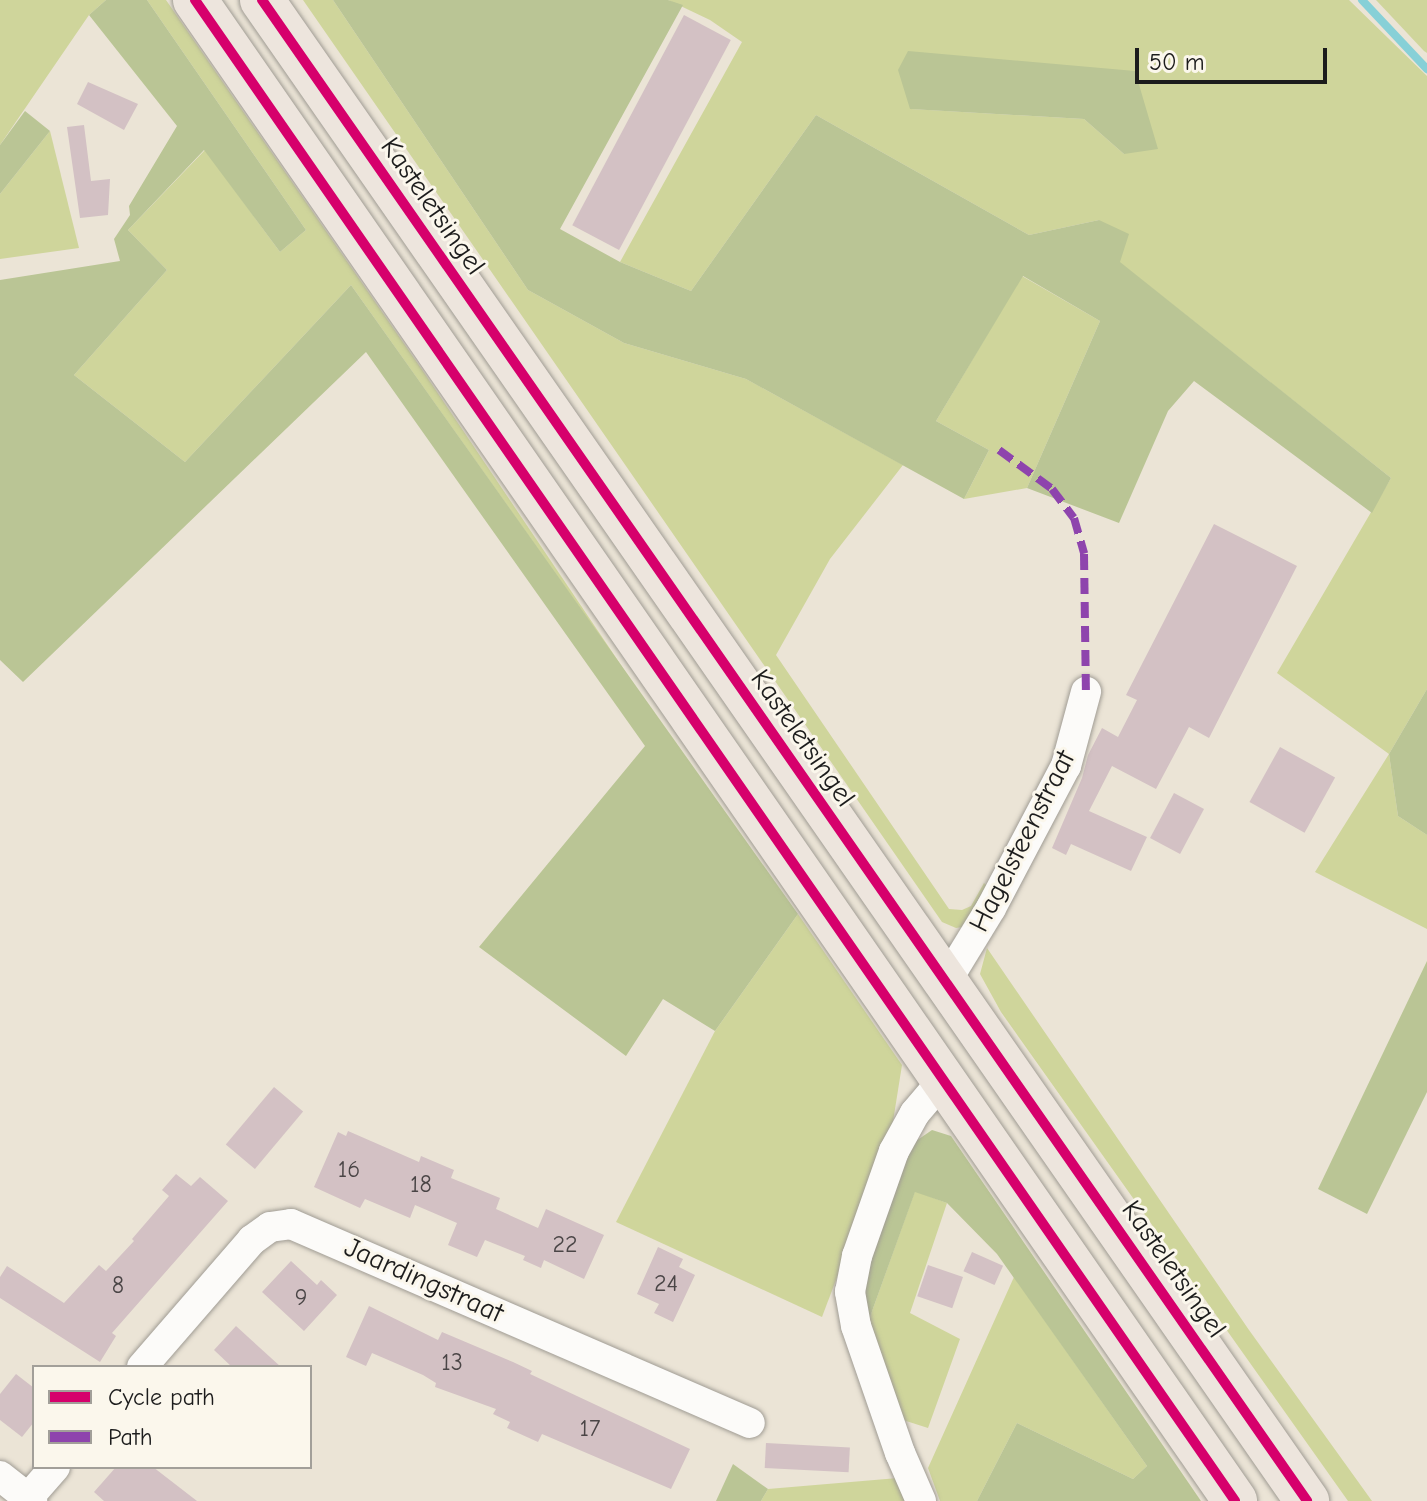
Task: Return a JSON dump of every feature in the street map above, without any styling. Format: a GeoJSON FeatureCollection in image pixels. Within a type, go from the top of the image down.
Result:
{"type":"FeatureCollection","features":[{"type":"Feature","properties":{"kind":"main road"},"geometry":{"type":"LineString","coordinates":[[195,0],[1235,1501]]}},
{"type":"Feature","properties":{"kind":"main road","name":"Kasteletsingel"},"geometry":{"type":"LineString","coordinates":[[262,0],[944,985],[1307,1501]]}},
{"type":"Feature","properties":{"kind":"street","name":"Hagelsteenstraat"},"geometry":{"type":"LineString","coordinates":[[944,985],[991,908],[1066,766],[1086,692]]}},
{"type":"Feature","properties":{"kind":"street"},"geometry":{"type":"LineString","coordinates":[[921,1501],[900,1453],[871,1369],[850,1292],[857,1256],[894,1151],[915,1113],[943,1080]]}},
{"type":"Feature","properties":{"kind":"street","name":"Jaardingstraat"},"geometry":{"type":"LineString","coordinates":[[144,1365],[252,1240],[270,1227],[291,1224],[750,1423]]}},
{"type":"Feature","properties":{"kind":"street"},"geometry":{"type":"LineString","coordinates":[[0,1476],[30,1500],[53,1469]]}},
{"type":"Feature","properties":{"kind":"green space"},"geometry":{"type":"Polygon","coordinates":[[[0,0],[106,0],[89,15],[0,145],[0,0]]]}},
{"type":"Feature","properties":{"kind":"green space"},"geometry":{"type":"Polygon","coordinates":[[[106,0],[147,0],[306,230],[280,252],[204,150],[128,230],[167,270],[74,375],[185,462],[351,285],[798,914],[715,1031],[663,999],[626,1056],[479,947],[645,746],[366,352],[23,682],[0,660],[0,280],[120,261],[114,239],[130,215],[129,206],[177,126],[89,15],[106,0]]]}},
{"type":"Feature","properties":{"kind":"green space"},"geometry":{"type":"Polygon","coordinates":[[[147,0],[166,0],[421,368],[631,680],[351,285],[185,462],[74,375],[167,270],[128,230],[205,150],[280,252],[306,230],[147,0]]]}},
{"type":"Feature","properties":{"kind":"green space"},"geometry":{"type":"Polygon","coordinates":[[[303,0],[333,0],[528,290],[624,343],[746,379],[903,465],[830,559],[776,655],[949,909],[962,910],[971,906],[984,883],[993,891],[969,926],[956,928],[942,922],[303,0]]]}},
{"type":"Feature","properties":{"kind":"green space"},"geometry":{"type":"Polygon","coordinates":[[[333,0],[668,0],[683,5],[560,229],[620,262],[691,291],[816,115],[1029,235],[1099,220],[1129,234],[1120,262],[1391,478],[1372,513],[1194,381],[1168,411],[1119,523],[1027,488],[1100,321],[1023,276],[936,421],[989,450],[964,499],[746,379],[624,343],[528,290],[333,0]]]}},
{"type":"Feature","properties":{"kind":"green space"},"geometry":{"type":"Polygon","coordinates":[[[668,0],[1349,0],[1427,76],[1427,689],[1389,754],[1277,673],[1391,478],[1119,262],[1099,220],[1029,235],[816,115],[691,291],[620,262],[742,42],[710,20],[668,0]],[[1134,71],[911,109],[1084,119],[1124,154],[1134,71]]]}},
{"type":"Feature","properties":{"kind":"green space"},"geometry":{"type":"Polygon","coordinates":[[[1376,0],[1427,0],[1427,53],[1424,51],[1376,0]]]}},
{"type":"Feature","properties":{"kind":"green space"},"geometry":{"type":"Polygon","coordinates":[[[908,51],[1135,71],[1158,149],[1124,154],[1084,119],[910,109],[898,70],[908,51]]]}},
{"type":"Feature","properties":{"kind":"green space"},"geometry":{"type":"Polygon","coordinates":[[[25,111],[50,131],[0,194],[0,145],[25,111]]]}},
{"type":"Feature","properties":{"kind":"green space"},"geometry":{"type":"Polygon","coordinates":[[[50,131],[79,248],[0,259],[0,194],[50,131]]]}},
{"type":"Feature","properties":{"kind":"green space"},"geometry":{"type":"Polygon","coordinates":[[[1022,276],[1100,321],[1027,488],[964,499],[989,450],[936,421],[1022,276]]]}},
{"type":"Feature","properties":{"kind":"green space"},"geometry":{"type":"Polygon","coordinates":[[[1427,689],[1427,835],[1398,816],[1389,754],[1427,689]]]}},
{"type":"Feature","properties":{"kind":"green space"},"geometry":{"type":"Polygon","coordinates":[[[1389,754],[1398,816],[1427,835],[1427,929],[1315,872],[1389,754]]]}},
{"type":"Feature","properties":{"kind":"green space"},"geometry":{"type":"Polygon","coordinates":[[[798,914],[902,1065],[891,1134],[822,1317],[616,1222],[715,1031],[798,914]]]}},
{"type":"Feature","properties":{"kind":"green space"},"geometry":{"type":"Polygon","coordinates":[[[987,948],[1249,1330],[1372,1501],[1348,1501],[1001,1012],[980,974],[987,948]]]}},
{"type":"Feature","properties":{"kind":"green space"},"geometry":{"type":"Polygon","coordinates":[[[1427,961],[1427,1092],[1367,1214],[1318,1189],[1427,961]]]}},
{"type":"Feature","properties":{"kind":"green space"},"geometry":{"type":"Polygon","coordinates":[[[932,1130],[951,1136],[1201,1501],[977,1501],[1017,1423],[1133,1479],[1147,1466],[997,1254],[947,1203],[915,1192],[866,1328],[845,1332],[906,1157],[916,1141],[932,1130]]]}},
{"type":"Feature","properties":{"kind":"green space"},"geometry":{"type":"Polygon","coordinates":[[[915,1191],[947,1203],[910,1313],[960,1339],[928,1428],[903,1420],[866,1328],[915,1191]]]}},
{"type":"Feature","properties":{"kind":"green space"},"geometry":{"type":"Polygon","coordinates":[[[1014,1277],[1147,1466],[1133,1479],[1017,1423],[977,1501],[940,1501],[928,1468],[1014,1277]]]}},
{"type":"Feature","properties":{"kind":"green space"},"geometry":{"type":"Polygon","coordinates":[[[733,1464],[768,1489],[761,1501],[716,1501],[733,1464]]]}},
{"type":"Feature","properties":{"kind":"green space"},"geometry":{"type":"Polygon","coordinates":[[[898,1478],[913,1501],[761,1501],[768,1489],[898,1478]]]}},
{"type":"Feature","properties":{"kind":"building"},"geometry":{"type":"Polygon","coordinates":[[[684,15],[731,40],[619,250],[572,225],[684,15]]]}},
{"type":"Feature","properties":{"kind":"building"},"geometry":{"type":"Polygon","coordinates":[[[88,82],[138,104],[124,130],[77,104],[88,82]]]}},
{"type":"Feature","properties":{"kind":"building"},"geometry":{"type":"Polygon","coordinates":[[[84,125],[91,181],[110,179],[108,215],[80,218],[67,127],[84,125]]]}},
{"type":"Feature","properties":{"kind":"building"},"geometry":{"type":"Polygon","coordinates":[[[1214,524],[1297,566],[1209,738],[1189,727],[1156,789],[1112,766],[1089,811],[1147,837],[1131,871],[1071,844],[1066,855],[1052,848],[1082,778],[1088,755],[1102,728],[1118,737],[1137,700],[1126,695],[1214,524]]]}},
{"type":"Feature","properties":{"kind":"building"},"geometry":{"type":"Polygon","coordinates":[[[1280,747],[1335,778],[1305,833],[1249,802],[1280,747]]]}},
{"type":"Feature","properties":{"kind":"building"},"geometry":{"type":"Polygon","coordinates":[[[1174,793],[1204,809],[1180,854],[1150,838],[1174,793]]]}},
{"type":"Feature","properties":{"kind":"building"},"geometry":{"type":"Polygon","coordinates":[[[274,1087],[303,1111],[255,1169],[226,1144],[274,1087]]]}},
{"type":"Feature","properties":{"kind":"building"},"geometry":{"type":"Polygon","coordinates":[[[348,1131],[419,1162],[421,1156],[454,1170],[451,1178],[500,1198],[496,1209],[538,1228],[546,1209],[604,1235],[584,1279],[544,1260],[541,1268],[523,1260],[525,1256],[485,1240],[477,1257],[448,1245],[457,1223],[415,1205],[410,1218],[365,1199],[360,1208],[314,1187],[338,1132],[346,1136],[348,1131]]]}},
{"type":"Feature","properties":{"kind":"building"},"geometry":{"type":"Polygon","coordinates":[[[176,1174],[191,1186],[200,1177],[228,1201],[112,1333],[116,1336],[100,1362],[0,1298],[0,1277],[7,1266],[64,1303],[99,1265],[106,1271],[134,1241],[132,1239],[169,1196],[162,1190],[176,1174]]]}},
{"type":"Feature","properties":{"kind":"building"},"geometry":{"type":"Polygon","coordinates":[[[658,1247],[683,1259],[679,1267],[695,1275],[673,1322],[654,1313],[659,1304],[637,1294],[658,1247]]]}},
{"type":"Feature","properties":{"kind":"building"},"geometry":{"type":"Polygon","coordinates":[[[972,1252],[1003,1266],[995,1285],[963,1271],[972,1252]]]}},
{"type":"Feature","properties":{"kind":"building"},"geometry":{"type":"Polygon","coordinates":[[[291,1261],[317,1285],[321,1280],[337,1295],[304,1331],[262,1292],[291,1261]]]}},
{"type":"Feature","properties":{"kind":"building"},"geometry":{"type":"Polygon","coordinates":[[[928,1265],[963,1277],[952,1308],[917,1296],[928,1265]]]}},
{"type":"Feature","properties":{"kind":"building"},"geometry":{"type":"Polygon","coordinates":[[[369,1306],[438,1340],[442,1332],[513,1362],[532,1371],[530,1374],[690,1449],[671,1489],[542,1434],[538,1442],[507,1428],[510,1422],[493,1414],[496,1409],[435,1387],[436,1383],[423,1375],[372,1353],[366,1366],[346,1357],[369,1306]]]}},
{"type":"Feature","properties":{"kind":"building"},"geometry":{"type":"Polygon","coordinates":[[[236,1326],[279,1365],[230,1365],[214,1350],[236,1326]]]}},
{"type":"Feature","properties":{"kind":"building"},"geometry":{"type":"Polygon","coordinates":[[[16,1374],[32,1386],[32,1424],[22,1437],[0,1420],[0,1394],[16,1374]]]}},
{"type":"Feature","properties":{"kind":"building"},"geometry":{"type":"Polygon","coordinates":[[[766,1443],[850,1447],[849,1472],[765,1468],[766,1443]]]}},
{"type":"Feature","properties":{"kind":"building"},"geometry":{"type":"Polygon","coordinates":[[[114,1469],[156,1469],[197,1501],[104,1501],[94,1492],[114,1469]]]}},
{"type":"Feature","properties":{"kind":"waterway"},"geometry":{"type":"LineString","coordinates":[[1362,0],[1427,69]]}},
{"type":"Feature","properties":{"kind":"marked path"},"geometry":{"type":"LineString","coordinates":[[999,450],[1052,489],[1074,518],[1084,554],[1086,692]]}},
{"type":"Feature","properties":{"kind":"cycle path"},"geometry":{"type":"LineString","coordinates":[[195,0],[1235,1501]]}},
{"type":"Feature","properties":{"kind":"cycle path"},"geometry":{"type":"LineString","coordinates":[[262,0],[1307,1501]]}}]}
